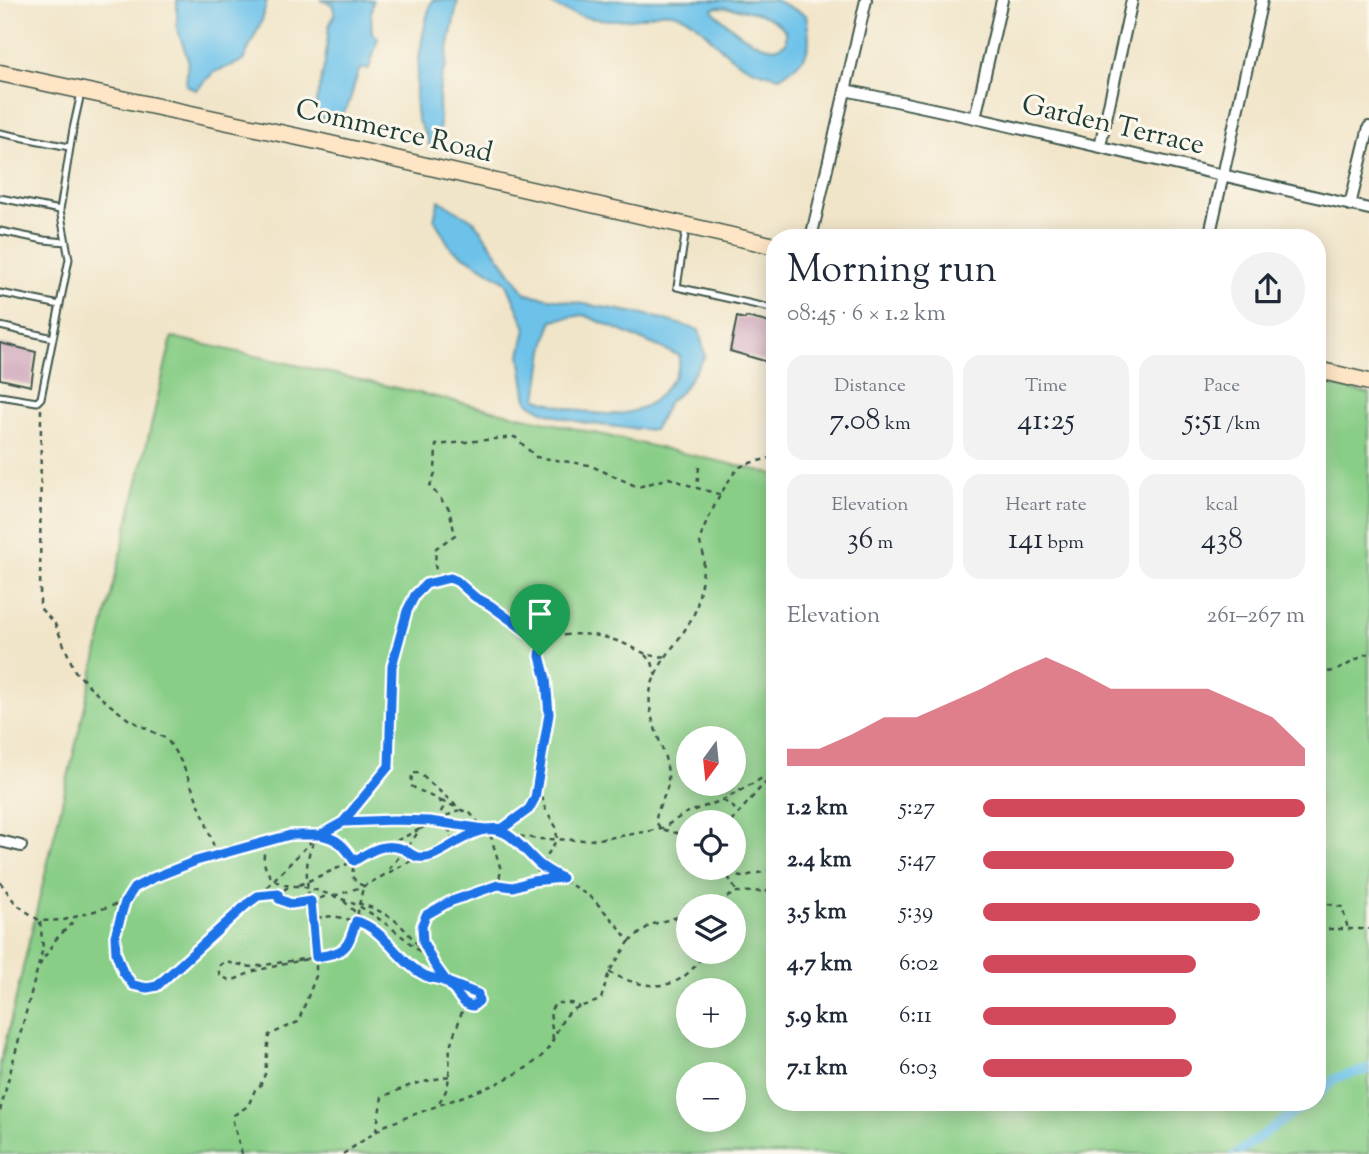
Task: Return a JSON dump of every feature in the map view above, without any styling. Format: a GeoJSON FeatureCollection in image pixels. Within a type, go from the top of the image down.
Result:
{"type":"FeatureCollection","features":[{"type":"Feature","properties":{"kind":"main road","name":"Commerce Road"},"geometry":{"type":"LineString","coordinates":[[0,73],[317,141],[766,244]]}},
{"type":"Feature","properties":{"kind":"main road"},"geometry":{"type":"LineString","coordinates":[[1326,372],[1369,382]]}},
{"type":"Feature","properties":{"kind":"street"},"geometry":{"type":"LineString","coordinates":[[813,229],[866,0]]}},
{"type":"Feature","properties":{"kind":"street"},"geometry":{"type":"LineString","coordinates":[[975,118],[1002,0]]}},
{"type":"Feature","properties":{"kind":"street"},"geometry":{"type":"LineString","coordinates":[[1100,146],[1132,0]]}},
{"type":"Feature","properties":{"kind":"street"},"geometry":{"type":"LineString","coordinates":[[1211,229],[1262,0]]}},
{"type":"Feature","properties":{"kind":"street","name":"Garden Terrace"},"geometry":{"type":"LineString","coordinates":[[845,90],[1369,209]]}},
{"type":"Feature","properties":{"kind":"street"},"geometry":{"type":"LineString","coordinates":[[1350,205],[1369,127]]}},
{"type":"Feature","properties":{"kind":"street"},"geometry":{"type":"LineString","coordinates":[[0,841],[21,846]]}},
{"type":"Feature","properties":{"kind":"lane"},"geometry":{"type":"LineString","coordinates":[[0,396],[29,402],[37,402],[41,398],[69,259],[60,211],[69,147],[82,91]]}},
{"type":"Feature","properties":{"kind":"lane"},"geometry":{"type":"LineString","coordinates":[[0,133],[69,147]]}},
{"type":"Feature","properties":{"kind":"lane"},"geometry":{"type":"LineString","coordinates":[[0,198],[60,211]]}},
{"type":"Feature","properties":{"kind":"lane"},"geometry":{"type":"LineString","coordinates":[[686,225],[677,287],[766,307]]}},
{"type":"Feature","properties":{"kind":"lane"},"geometry":{"type":"LineString","coordinates":[[0,231],[66,242]]}},
{"type":"Feature","properties":{"kind":"lane"},"geometry":{"type":"LineString","coordinates":[[0,293],[60,305]]}},
{"type":"Feature","properties":{"kind":"lane"},"geometry":{"type":"LineString","coordinates":[[0,326],[53,338]]}},
{"type":"Feature","properties":{"kind":"path"},"geometry":{"type":"LineString","coordinates":[[41,398],[40,608],[55,625],[75,671],[128,719],[167,739],[182,763],[217,856]]}},
{"type":"Feature","properties":{"kind":"path"},"geometry":{"type":"LineString","coordinates":[[438,580],[436,548],[455,535],[449,509],[430,486],[435,473],[436,445],[514,437],[536,457],[589,465],[638,487],[669,478],[722,495]]}},
{"type":"Feature","properties":{"kind":"path"},"geometry":{"type":"LineString","coordinates":[[676,833],[661,829],[656,822],[656,811],[668,781],[650,693],[667,656],[697,607],[704,557],[700,542],[703,527],[729,478],[741,466],[766,459]]}},
{"type":"Feature","properties":{"kind":"path"},"geometry":{"type":"LineString","coordinates":[[697,488],[699,467]]}},
{"type":"Feature","properties":{"kind":"path"},"geometry":{"type":"LineString","coordinates":[[363,886],[356,883],[352,876],[354,861],[345,848],[333,838],[320,835],[290,835],[196,861],[134,888],[119,916],[115,936],[116,953],[123,972],[133,985],[147,988],[157,986],[194,950],[258,896],[302,850],[320,835],[343,822],[389,766],[392,666],[407,611],[415,595],[426,584],[450,578],[457,581],[475,597],[542,640],[567,633],[594,636],[617,641],[645,655],[656,658],[667,656]]}},
{"type":"Feature","properties":{"kind":"path"},"geometry":{"type":"LineString","coordinates":[[334,896],[363,886],[418,857],[429,855],[485,829],[503,828],[529,809],[535,798],[549,714],[546,679],[540,656],[542,640]]}},
{"type":"Feature","properties":{"kind":"path"},"geometry":{"type":"LineString","coordinates":[[1326,673],[1341,669],[1357,657],[1369,653]]}},
{"type":"Feature","properties":{"kind":"path"},"geometry":{"type":"LineString","coordinates":[[645,655],[652,662],[656,677]]}},
{"type":"Feature","properties":{"kind":"path"},"geometry":{"type":"LineString","coordinates":[[461,810],[419,773],[412,773],[411,786],[440,801],[461,810],[470,813],[485,829],[498,856],[498,885]]}},
{"type":"Feature","properties":{"kind":"path"},"geometry":{"type":"LineString","coordinates":[[532,881],[556,839],[556,827],[544,806],[539,777]]}},
{"type":"Feature","properties":{"kind":"path"},"geometry":{"type":"LineString","coordinates":[[343,822],[436,821],[508,835],[556,839],[615,837],[661,829],[686,813],[723,800],[766,778]]}},
{"type":"Feature","properties":{"kind":"path"},"geometry":{"type":"LineString","coordinates":[[742,810],[766,782]]}},
{"type":"Feature","properties":{"kind":"path"},"geometry":{"type":"LineString","coordinates":[[723,800],[734,810]]}},
{"type":"Feature","properties":{"kind":"path"},"geometry":{"type":"LineString","coordinates":[[436,821],[443,808],[440,801]]}},
{"type":"Feature","properties":{"kind":"path"},"geometry":{"type":"LineString","coordinates":[[297,886],[461,810]]}},
{"type":"Feature","properties":{"kind":"path"},"geometry":{"type":"LineString","coordinates":[[436,821],[451,832],[452,844]]}},
{"type":"Feature","properties":{"kind":"path"},"geometry":{"type":"LineString","coordinates":[[476,828],[477,821]]}},
{"type":"Feature","properties":{"kind":"path"},"geometry":{"type":"LineString","coordinates":[[503,828],[541,866],[592,898],[629,942]]}},
{"type":"Feature","properties":{"kind":"path"},"geometry":{"type":"LineString","coordinates":[[387,872],[420,829]]}},
{"type":"Feature","properties":{"kind":"path"},"geometry":{"type":"LineString","coordinates":[[242,1154],[233,1122],[234,1115],[248,1106],[255,1090],[260,1086],[265,1074],[269,1035],[293,1025],[302,1015],[316,976],[307,857],[312,843],[320,835]]}},
{"type":"Feature","properties":{"kind":"path"},"geometry":{"type":"LineString","coordinates":[[268,842],[262,853],[266,870],[274,880],[289,886]]}},
{"type":"Feature","properties":{"kind":"path"},"geometry":{"type":"LineString","coordinates":[[388,845],[404,849],[418,857]]}},
{"type":"Feature","properties":{"kind":"path"},"geometry":{"type":"LineString","coordinates":[[746,876],[766,870]]}},
{"type":"Feature","properties":{"kind":"path"},"geometry":{"type":"LineString","coordinates":[[434,964],[423,942],[422,926],[426,915],[449,902],[498,885],[513,887],[532,881],[562,878]]}},
{"type":"Feature","properties":{"kind":"path"},"geometry":{"type":"LineString","coordinates":[[731,880],[737,892]]}},
{"type":"Feature","properties":{"kind":"path"},"geometry":{"type":"LineString","coordinates":[[0,882],[16,904],[40,921],[78,917],[125,902]]}},
{"type":"Feature","properties":{"kind":"path"},"geometry":{"type":"LineString","coordinates":[[258,896],[278,894],[283,888],[297,886],[360,904],[390,915],[399,922],[434,964],[460,1001],[462,1009],[450,1047],[450,1076],[445,1093],[435,1106]]}},
{"type":"Feature","properties":{"kind":"path"},"geometry":{"type":"LineString","coordinates":[[316,957],[254,971],[229,980],[221,976],[218,970],[225,962],[252,967],[316,957],[335,955],[345,948],[351,937],[363,886]]}},
{"type":"Feature","properties":{"kind":"path"},"geometry":{"type":"LineString","coordinates":[[733,894],[766,891]]}},
{"type":"Feature","properties":{"kind":"path"},"geometry":{"type":"LineString","coordinates":[[278,894],[279,899],[291,904],[328,895]]}},
{"type":"Feature","properties":{"kind":"path"},"geometry":{"type":"LineString","coordinates":[[342,899],[394,951],[424,975],[478,994],[479,1001],[473,1006],[460,1001]]}},
{"type":"Feature","properties":{"kind":"path"},"geometry":{"type":"LineString","coordinates":[[360,904],[434,964]]}},
{"type":"Feature","properties":{"kind":"path"},"geometry":{"type":"LineString","coordinates":[[1326,904],[1342,908],[1348,929]]}},
{"type":"Feature","properties":{"kind":"path"},"geometry":{"type":"LineString","coordinates":[[114,907],[119,916]]}},
{"type":"Feature","properties":{"kind":"path"},"geometry":{"type":"LineString","coordinates":[[311,914],[315,918],[333,916],[367,924]]}},
{"type":"Feature","properties":{"kind":"path"},"geometry":{"type":"LineString","coordinates":[[37,968],[56,939],[78,917]]}},
{"type":"Feature","properties":{"kind":"path"},"geometry":{"type":"LineString","coordinates":[[343,1154],[376,1131],[496,1084],[538,1059],[572,1010],[592,1005],[601,999],[608,972],[629,942],[650,925],[676,917]]}},
{"type":"Feature","properties":{"kind":"path"},"geometry":{"type":"LineString","coordinates":[[0,1111],[44,940],[40,921]]}},
{"type":"Feature","properties":{"kind":"path"},"geometry":{"type":"LineString","coordinates":[[1326,929],[1369,929]]}},
{"type":"Feature","properties":{"kind":"path"},"geometry":{"type":"LineString","coordinates":[[608,972],[627,982],[656,985],[681,979],[697,964]]}},
{"type":"Feature","properties":{"kind":"path"},"geometry":{"type":"LineString","coordinates":[[553,1039],[550,1011],[556,1003],[571,1003],[581,1007]]}},
{"type":"Feature","properties":{"kind":"path"},"geometry":{"type":"LineString","coordinates":[[376,1131],[382,1097],[411,1085],[450,1076]]}},
{"type":"Feature","properties":{"kind":"green space"},"geometry":{"type":"Polygon","coordinates":[[[172,337],[766,472],[766,1111],[1326,1111],[1326,385],[1369,394],[1369,1154],[0,1154],[0,1065],[172,337]]]}},
{"type":"Feature","properties":{"kind":"water"},"geometry":{"type":"Polygon","coordinates":[[[177,0],[267,0],[262,20],[243,61],[214,72],[196,90],[186,85],[188,59],[177,28],[177,0]]]}},
{"type":"Feature","properties":{"kind":"water"},"geometry":{"type":"Polygon","coordinates":[[[320,0],[373,0],[372,33],[378,38],[369,69],[360,69],[345,111],[333,121],[323,119],[315,107],[325,63],[329,26],[335,14],[332,4],[320,0]]]}},
{"type":"Feature","properties":{"kind":"water"},"geometry":{"type":"Polygon","coordinates":[[[432,0],[458,0],[439,94],[440,146],[433,148],[429,147],[428,139],[418,121],[416,106],[419,58],[432,0]]]}},
{"type":"Feature","properties":{"kind":"water"},"geometry":{"type":"Polygon","coordinates":[[[545,0],[775,0],[806,15],[809,45],[798,64],[780,77],[742,64],[683,16],[662,13],[602,20],[578,16],[545,0]],[[717,7],[713,9],[714,12],[751,41],[777,48],[786,43],[786,31],[772,19],[745,10],[717,7]]]}},
{"type":"Feature","properties":{"kind":"water"},"geometry":{"type":"Polygon","coordinates":[[[439,200],[474,221],[526,294],[648,315],[699,330],[705,356],[681,392],[669,401],[654,430],[605,426],[570,419],[553,415],[527,401],[520,355],[526,328],[506,282],[451,248],[434,219],[439,200]],[[584,315],[552,320],[544,350],[537,399],[604,414],[637,410],[651,402],[668,386],[677,371],[680,356],[584,315]]]}},
{"type":"Feature","properties":{"kind":"water"},"geometry":{"type":"Polygon","coordinates":[[[1369,1065],[1369,1072],[1338,1080],[1326,1092],[1326,1083],[1335,1075],[1369,1065]]]}},
{"type":"Feature","properties":{"kind":"water"},"geometry":{"type":"Polygon","coordinates":[[[1291,1111],[1303,1111],[1241,1154],[1231,1154],[1291,1111]]]}},
{"type":"Feature","properties":{"kind":"building"},"geometry":{"type":"Polygon","coordinates":[[[737,317],[766,322],[766,361],[730,351],[737,317]]]}},
{"type":"Feature","properties":{"kind":"building"},"geometry":{"type":"Polygon","coordinates":[[[0,343],[36,352],[31,386],[0,379],[0,343]]]}},
{"type":"Feature","properties":{"kind":"waterway"},"geometry":{"type":"LineString","coordinates":[[1326,1083],[1335,1075],[1369,1065]]}},
{"type":"Feature","properties":{"kind":"waterway"},"geometry":{"type":"LineString","coordinates":[[1326,1092],[1338,1080],[1369,1072]]}},
{"type":"Feature","properties":{"kind":"waterway"},"geometry":{"type":"LineString","coordinates":[[1231,1154],[1291,1111]]}},
{"type":"Feature","properties":{"kind":"waterway"},"geometry":{"type":"LineString","coordinates":[[1241,1154],[1301,1111]]}},
{"type":"Feature","properties":{"kind":"route"},"geometry":{"type":"LineString","coordinates":[[540,656],[542,640],[475,597],[457,581],[450,578],[426,584],[415,595],[407,611],[392,666],[389,766],[343,822],[329,829],[320,835],[333,838],[345,848],[354,861],[371,850],[388,845],[404,849],[418,857],[429,855],[475,832],[494,830],[508,835],[541,866],[562,878],[532,881],[513,887],[498,885],[449,902],[426,915],[422,926],[423,942],[434,964],[447,982],[478,994],[479,1001],[473,1006],[460,1001],[447,982],[424,975],[394,951],[367,924],[356,921],[345,948],[335,955],[316,957],[311,901],[302,904],[286,903],[279,899],[278,894],[258,896],[247,904],[157,986],[147,988],[133,985],[123,972],[116,953],[115,936],[119,916],[134,888],[153,878],[196,861],[290,835],[320,835],[343,822],[436,821],[485,829],[503,828],[529,809],[535,798],[549,714],[546,679],[540,656]]}}]}
